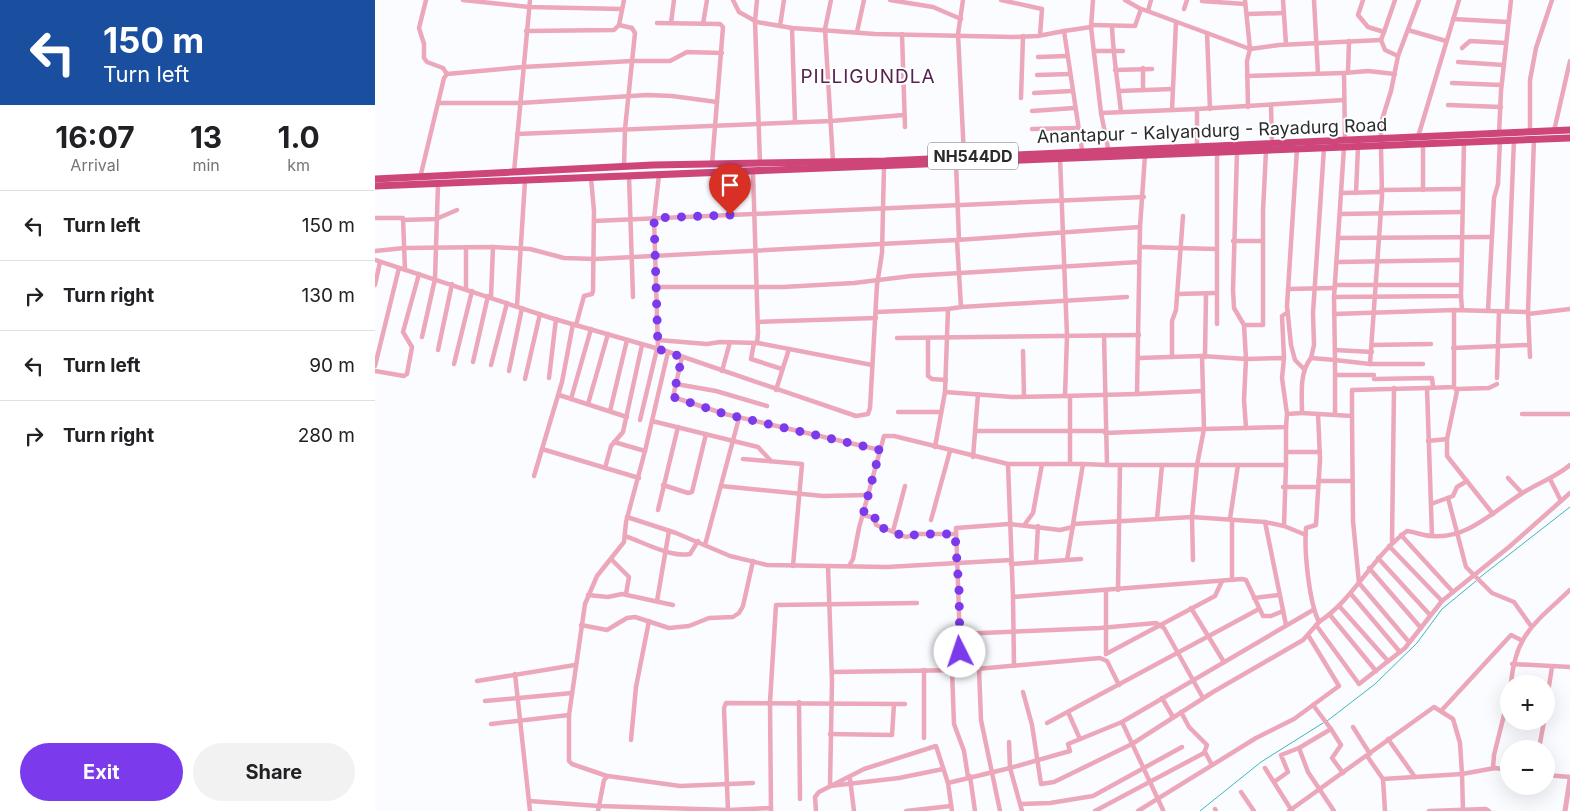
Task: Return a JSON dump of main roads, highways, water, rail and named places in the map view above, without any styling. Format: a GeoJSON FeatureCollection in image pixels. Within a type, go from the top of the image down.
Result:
{"type":"FeatureCollection","features":[{"type":"Feature","properties":{"kind":"highway","name":"Anantapur - Kalyandurg - Rayadurg Road"},"geometry":{"type":"LineString","coordinates":[[375,186],[514,172],[712,164],[884,166],[1060,158],[1197,147],[1297,149],[1324,148],[1345,144],[1358,147],[1381,142],[1464,142],[1499,137],[1514,140],[1554,131],[1570,130]]}},
{"type":"Feature","properties":{"kind":"highway","name":"Anantapur - Kalyandurg - Rayadurg Road"},"geometry":{"type":"LineString","coordinates":[[375,179],[420,181],[438,184],[753,172],[964,156],[1082,150],[1145,155],[1237,152],[1270,148],[1381,142],[1418,137],[1532,136],[1570,138]]}},
{"type":"Feature","properties":{"kind":"waterway"},"geometry":{"type":"LineString","coordinates":[[1479,578],[1570,507]]}},
{"type":"Feature","properties":{"kind":"waterway"},"geometry":{"type":"LineString","coordinates":[[1327,721],[1375,684],[1417,643],[1442,609],[1476,581]]}},
{"type":"Feature","properties":{"kind":"waterway"},"geometry":{"type":"LineString","coordinates":[[1200,811],[1261,762],[1323,723]]}},
{"type":"Feature","properties":{"kind":"district","name":"PILLIGUNDLA"},"geometry":{"type":"Point","coordinates":[868,76]}}]}
